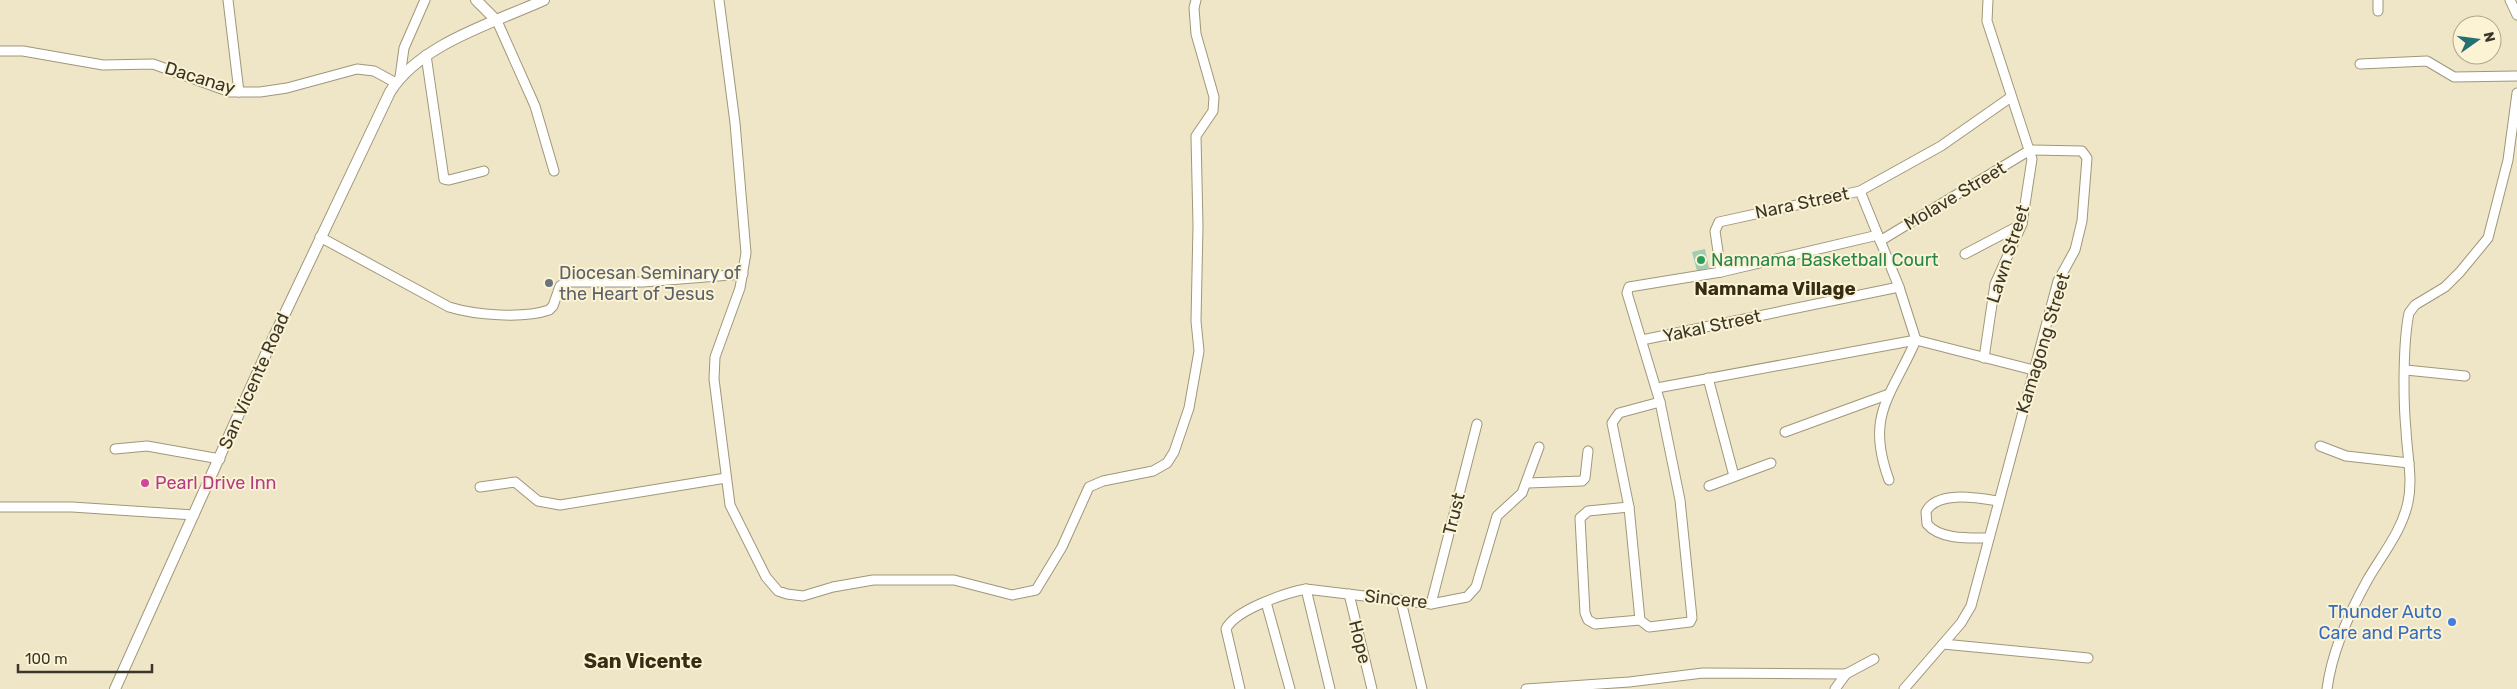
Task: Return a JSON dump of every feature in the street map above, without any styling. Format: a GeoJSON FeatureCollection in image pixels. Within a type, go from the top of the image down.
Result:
{"type":"FeatureCollection","features":[{"type":"Feature","properties":{"kind":"street"},"geometry":{"type":"LineString","coordinates":[[228,0],[239,92]]}},
{"type":"Feature","properties":{"kind":"street"},"geometry":{"type":"LineString","coordinates":[[398,80],[404,48],[425,0]]}},
{"type":"Feature","properties":{"kind":"street"},"geometry":{"type":"LineString","coordinates":[[476,0],[497,21],[535,106],[554,171]]}},
{"type":"Feature","properties":{"kind":"street","name":"San Vicente Road"},"geometry":{"type":"LineString","coordinates":[[115,689],[320,237],[380,110],[398,80],[426,55],[544,0]]}},
{"type":"Feature","properties":{"kind":"street"},"geometry":{"type":"LineString","coordinates":[[719,0],[735,123],[746,233],[743,274],[715,357],[714,370],[726,478],[730,504],[771,585],[787,594],[802,596],[833,587],[873,580],[954,580],[1012,595],[1036,590],[1062,547],[1089,487],[1103,481],[1152,471],[1167,463],[1174,452],[1189,408],[1199,351],[1196,321],[1196,136],[1213,111],[1214,97],[1196,34],[1194,8],[1196,0]]}},
{"type":"Feature","properties":{"kind":"street"},"geometry":{"type":"LineString","coordinates":[[1988,0],[1987,21],[2030,150]]}},
{"type":"Feature","properties":{"kind":"street"},"geometry":{"type":"LineString","coordinates":[[2378,0],[2378,11]]}},
{"type":"Feature","properties":{"kind":"street"},"geometry":{"type":"LineString","coordinates":[[2510,0],[2517,15]]}},
{"type":"Feature","properties":{"kind":"street","name":"Dacanay"},"geometry":{"type":"LineString","coordinates":[[0,51],[23,51],[103,64],[153,64],[230,92],[260,92],[287,88],[357,69],[374,71],[398,80]]}},
{"type":"Feature","properties":{"kind":"street"},"geometry":{"type":"LineString","coordinates":[[426,55],[444,179],[449,180],[484,171]]}},
{"type":"Feature","properties":{"kind":"street"},"geometry":{"type":"LineString","coordinates":[[2360,64],[2427,60],[2454,77],[2517,76]]}},
{"type":"Feature","properties":{"kind":"street"},"geometry":{"type":"LineString","coordinates":[[2326,689],[2330,665],[2340,639],[2368,580],[2401,522],[2409,497],[2409,463],[2405,428],[2409,312],[2415,305],[2445,287],[2488,238],[2508,160],[2517,93]]}},
{"type":"Feature","properties":{"kind":"street","name":"Nara Street"},"geometry":{"type":"LineString","coordinates":[[1721,272],[1715,231],[1719,222],[1860,191],[1941,146],[2011,97]]}},
{"type":"Feature","properties":{"kind":"street","name":"Lawn Street"},"geometry":{"type":"LineString","coordinates":[[1984,358],[1995,284],[2022,224],[2031,169],[2030,150]]}},
{"type":"Feature","properties":{"kind":"street","name":"Molave Street"},"geometry":{"type":"LineString","coordinates":[[1721,272],[1879,238],[2030,150]]}},
{"type":"Feature","properties":{"kind":"street","name":"Kamagong Street"},"geometry":{"type":"LineString","coordinates":[[1904,689],[1943,644],[1971,606],[2058,281],[2075,250],[2082,221],[2087,158],[2082,151],[2030,150]]}},
{"type":"Feature","properties":{"kind":"street"},"geometry":{"type":"LineString","coordinates":[[1860,191],[1899,287],[1916,340],[1880,416],[1878,433],[1882,459],[1890,480]]}},
{"type":"Feature","properties":{"kind":"street"},"geometry":{"type":"LineString","coordinates":[[1965,254],[2022,224]]}},
{"type":"Feature","properties":{"kind":"street"},"geometry":{"type":"LineString","coordinates":[[320,237],[449,306],[472,313],[493,315],[549,310],[553,306],[560,286],[566,282],[643,282],[743,274]]}},
{"type":"Feature","properties":{"kind":"street"},"geometry":{"type":"LineString","coordinates":[[1629,507],[1588,511],[1580,518],[1585,614],[1588,620],[1595,624],[1640,620],[1649,627],[1686,624],[1692,618],[1680,500],[1657,388],[1627,293],[1629,287],[1634,285],[1721,272]]}},
{"type":"Feature","properties":{"kind":"street","name":"Yakal Street"},"geometry":{"type":"LineString","coordinates":[[1642,340],[1899,287]]}},
{"type":"Feature","properties":{"kind":"street"},"geometry":{"type":"LineString","coordinates":[[1657,388],[1916,340],[2033,370]]}},
{"type":"Feature","properties":{"kind":"street"},"geometry":{"type":"LineString","coordinates":[[2406,370],[2465,376]]}},
{"type":"Feature","properties":{"kind":"street"},"geometry":{"type":"LineString","coordinates":[[1708,378],[1734,476]]}},
{"type":"Feature","properties":{"kind":"street"},"geometry":{"type":"LineString","coordinates":[[1785,432],[1889,394]]}},
{"type":"Feature","properties":{"kind":"street"},"geometry":{"type":"LineString","coordinates":[[1640,620],[1629,507],[1612,424],[1619,413],[1660,402]]}},
{"type":"Feature","properties":{"kind":"street","name":"Trust"},"geometry":{"type":"LineString","coordinates":[[1431,604],[1477,424]]}},
{"type":"Feature","properties":{"kind":"street"},"geometry":{"type":"LineString","coordinates":[[115,449],[147,446],[220,459]]}},
{"type":"Feature","properties":{"kind":"street"},"geometry":{"type":"LineString","coordinates":[[2320,446],[2346,456],[2409,463]]}},
{"type":"Feature","properties":{"kind":"street","name":"Sincere"},"geometry":{"type":"LineString","coordinates":[[1240,689],[1226,629],[1235,616],[1266,602],[1294,591],[1306,589],[1431,604],[1467,597],[1474,591],[1497,516],[1519,497],[1528,483],[1539,447]]}},
{"type":"Feature","properties":{"kind":"street"},"geometry":{"type":"LineString","coordinates":[[1528,483],[1582,481],[1585,478],[1588,451]]}},
{"type":"Feature","properties":{"kind":"street"},"geometry":{"type":"LineString","coordinates":[[1710,486],[1771,462]]}},
{"type":"Feature","properties":{"kind":"street"},"geometry":{"type":"LineString","coordinates":[[480,487],[515,482],[538,502],[560,505],[726,478]]}},
{"type":"Feature","properties":{"kind":"street"},"geometry":{"type":"LineString","coordinates":[[1988,538],[1964,538],[1942,533],[1927,524],[1926,512],[1933,504],[1948,498],[1966,496],[1998,501]]}},
{"type":"Feature","properties":{"kind":"street"},"geometry":{"type":"LineString","coordinates":[[0,507],[72,507],[194,516]]}},
{"type":"Feature","properties":{"kind":"street"},"geometry":{"type":"LineString","coordinates":[[1306,589],[1330,689]]}},
{"type":"Feature","properties":{"kind":"street","name":"Hope"},"geometry":{"type":"LineString","coordinates":[[1349,594],[1372,689]]}},
{"type":"Feature","properties":{"kind":"street"},"geometry":{"type":"LineString","coordinates":[[1400,601],[1422,689]]}},
{"type":"Feature","properties":{"kind":"street"},"geometry":{"type":"LineString","coordinates":[[1266,602],[1290,689]]}},
{"type":"Feature","properties":{"kind":"street"},"geometry":{"type":"LineString","coordinates":[[1943,644],[2088,658]]}},
{"type":"Feature","properties":{"kind":"street"},"geometry":{"type":"LineString","coordinates":[[1835,689],[1846,674],[1874,658]]}},
{"type":"Feature","properties":{"kind":"street"},"geometry":{"type":"LineString","coordinates":[[1526,689],[1629,682],[1703,673],[1846,674]]}},
{"type":"Feature","properties":{"kind":"green space","name":"Namnama Basketball Court"},"geometry":{"type":"Polygon","coordinates":[[[1705,249],[1709,268],[1697,271],[1692,252],[1705,249]]]}},
{"type":"Feature","properties":{"kind":"place","name":"Namnama Basketball Court"},"geometry":{"type":"Point","coordinates":[1701,260]}},
{"type":"Feature","properties":{"kind":"place","name":"Diocesan Seminary of the Heart of Jesus"},"geometry":{"type":"Point","coordinates":[549,283]}},
{"type":"Feature","properties":{"kind":"place","name":"Pearl Drive Inn"},"geometry":{"type":"Point","coordinates":[145,483]}},
{"type":"Feature","properties":{"kind":"place","name":"Thunder Auto Care and Parts"},"geometry":{"type":"Point","coordinates":[2452,622]}},
{"type":"Feature","properties":{"kind":"district","name":"Namnama Village"},"geometry":{"type":"Point","coordinates":[1775,288]}},
{"type":"Feature","properties":{"kind":"district","name":"San Vicente"},"geometry":{"type":"Point","coordinates":[643,661]}}]}
